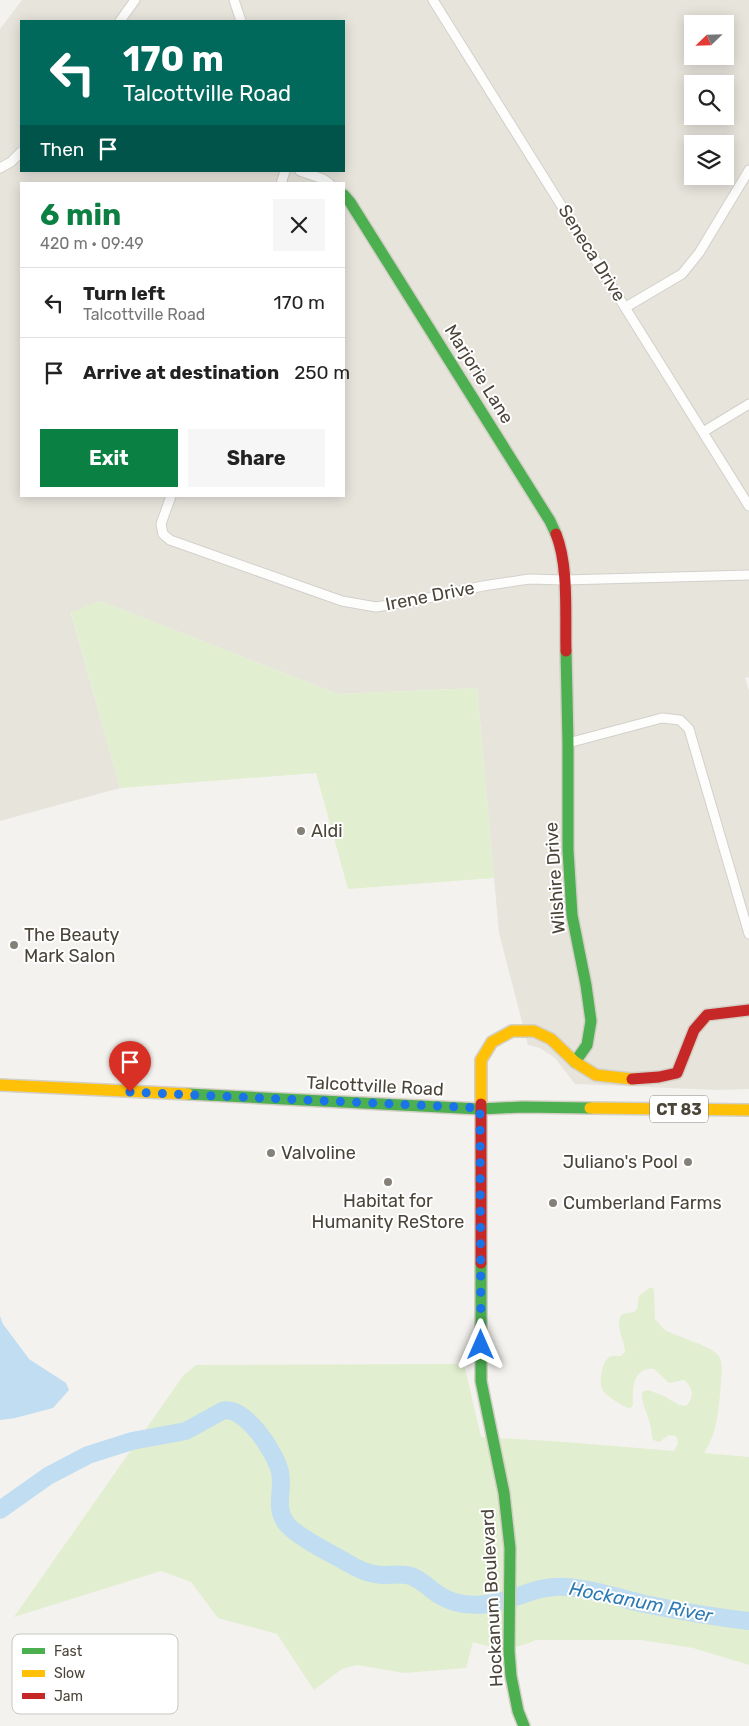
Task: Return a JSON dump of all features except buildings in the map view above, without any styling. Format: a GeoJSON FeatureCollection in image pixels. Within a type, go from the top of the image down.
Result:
{"type":"FeatureCollection","features":[{"type":"Feature","properties":{"kind":"street"},"geometry":{"type":"LineString","coordinates":[[121,20],[135,0]]}},
{"type":"Feature","properties":{"kind":"street"},"geometry":{"type":"LineString","coordinates":[[234,0],[241,20]]}},
{"type":"Feature","properties":{"kind":"street","name":"Seneca Drive"},"geometry":{"type":"LineString","coordinates":[[434,0],[749,506]]}},
{"type":"Feature","properties":{"kind":"street"},"geometry":{"type":"LineString","coordinates":[[0,168],[11,162],[20,153]]}},
{"type":"Feature","properties":{"kind":"street"},"geometry":{"type":"LineString","coordinates":[[626,307],[682,274],[700,253],[749,170]]}},
{"type":"Feature","properties":{"kind":"street"},"geometry":{"type":"LineString","coordinates":[[303,172],[327,182]]}},
{"type":"Feature","properties":{"kind":"street","name":"Marjorie Lane"},"geometry":{"type":"LineString","coordinates":[[345,196],[550,522],[561,548],[564,580]]}},
{"type":"Feature","properties":{"kind":"street"},"geometry":{"type":"LineString","coordinates":[[703,432],[749,404]]}},
{"type":"Feature","properties":{"kind":"street","name":"Irene Drive"},"geometry":{"type":"LineString","coordinates":[[171,497],[161,524],[163,534],[170,540],[360,605],[394,604],[529,579],[564,580],[749,575]]}},
{"type":"Feature","properties":{"kind":"street","name":"Wilshire Drive"},"geometry":{"type":"LineString","coordinates":[[564,580],[568,743],[568,850],[572,916],[591,1021],[588,1045],[574,1062]]}},
{"type":"Feature","properties":{"kind":"street"},"geometry":{"type":"LineString","coordinates":[[568,743],[662,718],[680,720],[688,729],[749,934]]}},
{"type":"Feature","properties":{"kind":"street"},"geometry":{"type":"LineString","coordinates":[[480,1108],[481,1060],[492,1042],[512,1031],[534,1031],[551,1039],[574,1062],[596,1075],[627,1079],[658,1077],[677,1073],[694,1030],[707,1015],[749,1010]]}},
{"type":"Feature","properties":{"kind":"street","name":"Talcottville Road"},"geometry":{"type":"LineString","coordinates":[[0,1085],[480,1108],[749,1110]]}},
{"type":"Feature","properties":{"kind":"street","name":"Hockanum Boulevard"},"geometry":{"type":"LineString","coordinates":[[480,1108],[481,1381],[504,1493],[510,1548],[509,1651],[511,1676],[518,1711],[524,1726]]}},
{"type":"Feature","properties":{"kind":"shaded area"},"geometry":{"type":"Polygon","coordinates":[[[22,0],[749,0],[749,677],[745,678],[749,691],[749,1089],[717,1090],[575,1084],[555,1058],[540,1048],[528,1045],[499,933],[477,688],[338,694],[100,601],[71,613],[120,788],[0,821],[0,29],[22,0]]]}},
{"type":"Feature","properties":{"kind":"green space"},"geometry":{"type":"Polygon","coordinates":[[[100,601],[338,694],[477,688],[494,878],[348,889],[316,773],[120,788],[71,612],[100,601]]]}},
{"type":"Feature","properties":{"kind":"green space"},"geometry":{"type":"Polygon","coordinates":[[[649,1288],[653,1288],[654,1291],[655,1319],[663,1328],[709,1348],[718,1355],[721,1361],[717,1419],[709,1445],[704,1453],[749,1457],[749,1665],[693,1648],[641,1640],[536,1640],[511,1648],[490,1647],[473,1642],[466,1668],[404,1673],[357,1665],[342,1669],[314,1690],[277,1634],[218,1618],[191,1582],[161,1571],[14,1617],[183,1376],[196,1365],[464,1364],[481,1437],[674,1451],[678,1443],[676,1436],[669,1435],[659,1442],[653,1440],[642,1392],[648,1390],[664,1396],[679,1405],[686,1406],[692,1393],[690,1386],[684,1380],[669,1383],[654,1369],[647,1369],[638,1375],[635,1380],[633,1405],[630,1409],[606,1394],[601,1383],[603,1368],[609,1357],[621,1356],[625,1352],[619,1324],[621,1315],[635,1311],[639,1296],[649,1288]]]}},
{"type":"Feature","properties":{"kind":"water"},"geometry":{"type":"Polygon","coordinates":[[[0,1316],[3,1324],[29,1359],[66,1383],[69,1390],[53,1408],[0,1420],[0,1316]]]}},
{"type":"Feature","properties":{"kind":"waterway","name":"Hockanum River"},"geometry":{"type":"LineString","coordinates":[[0,1510],[48,1476],[88,1455],[132,1441],[186,1431],[222,1411],[231,1411],[249,1422],[272,1453],[280,1472],[282,1517],[290,1528],[305,1539],[363,1571],[381,1575],[400,1574],[411,1576],[444,1598],[462,1604],[487,1604],[507,1600],[536,1590],[567,1587],[671,1609],[749,1621]]}},
{"type":"Feature","properties":{"kind":"traffic: fast"},"geometry":{"type":"LineString","coordinates":[[345,196],[550,521],[556,534]]}},
{"type":"Feature","properties":{"kind":"traffic: fast"},"geometry":{"type":"LineString","coordinates":[[566,651],[568,850],[572,915],[591,1021],[587,1045],[575,1062]]}},
{"type":"Feature","properties":{"kind":"traffic: fast"},"geometry":{"type":"LineString","coordinates":[[188,1094],[480,1109],[522,1107],[590,1108]]}},
{"type":"Feature","properties":{"kind":"traffic: fast"},"geometry":{"type":"LineString","coordinates":[[481,1263],[481,1381],[504,1493],[510,1548],[509,1651],[511,1676],[518,1711],[524,1726]]}},
{"type":"Feature","properties":{"kind":"traffic: slow"},"geometry":{"type":"LineString","coordinates":[[481,1104],[481,1060],[492,1042],[512,1031],[534,1031],[551,1039],[575,1062],[596,1075],[632,1079]]}},
{"type":"Feature","properties":{"kind":"traffic: slow"},"geometry":{"type":"LineString","coordinates":[[0,1085],[188,1094]]}},
{"type":"Feature","properties":{"kind":"traffic: slow"},"geometry":{"type":"LineString","coordinates":[[590,1108],[749,1110]]}},
{"type":"Feature","properties":{"kind":"traffic: jam"},"geometry":{"type":"LineString","coordinates":[[556,534],[565,576],[566,651]]}},
{"type":"Feature","properties":{"kind":"traffic: jam"},"geometry":{"type":"LineString","coordinates":[[632,1079],[659,1077],[677,1073],[694,1030],[707,1015],[749,1010]]}},
{"type":"Feature","properties":{"kind":"traffic: jam"},"geometry":{"type":"LineString","coordinates":[[481,1104],[481,1263]]}},
{"type":"Feature","properties":{"kind":"place","name":"Aldi"},"geometry":{"type":"Point","coordinates":[301,831]}},
{"type":"Feature","properties":{"kind":"place","name":"The Beauty Mark Salon"},"geometry":{"type":"Point","coordinates":[14,945]}},
{"type":"Feature","properties":{"kind":"place","name":"Valvoline"},"geometry":{"type":"Point","coordinates":[271,1153]}},
{"type":"Feature","properties":{"kind":"place","name":"Juliano's Pool"},"geometry":{"type":"Point","coordinates":[688,1162]}},
{"type":"Feature","properties":{"kind":"place","name":"Habitat for Humanity ReStore"},"geometry":{"type":"Point","coordinates":[388,1182]}},
{"type":"Feature","properties":{"kind":"place","name":"Cumberland Farms"},"geometry":{"type":"Point","coordinates":[553,1203]}},
{"type":"Feature","properties":{"kind":"route"},"geometry":{"type":"LineString","coordinates":[[130,1092],[480,1108],[481,1345]]}}]}
